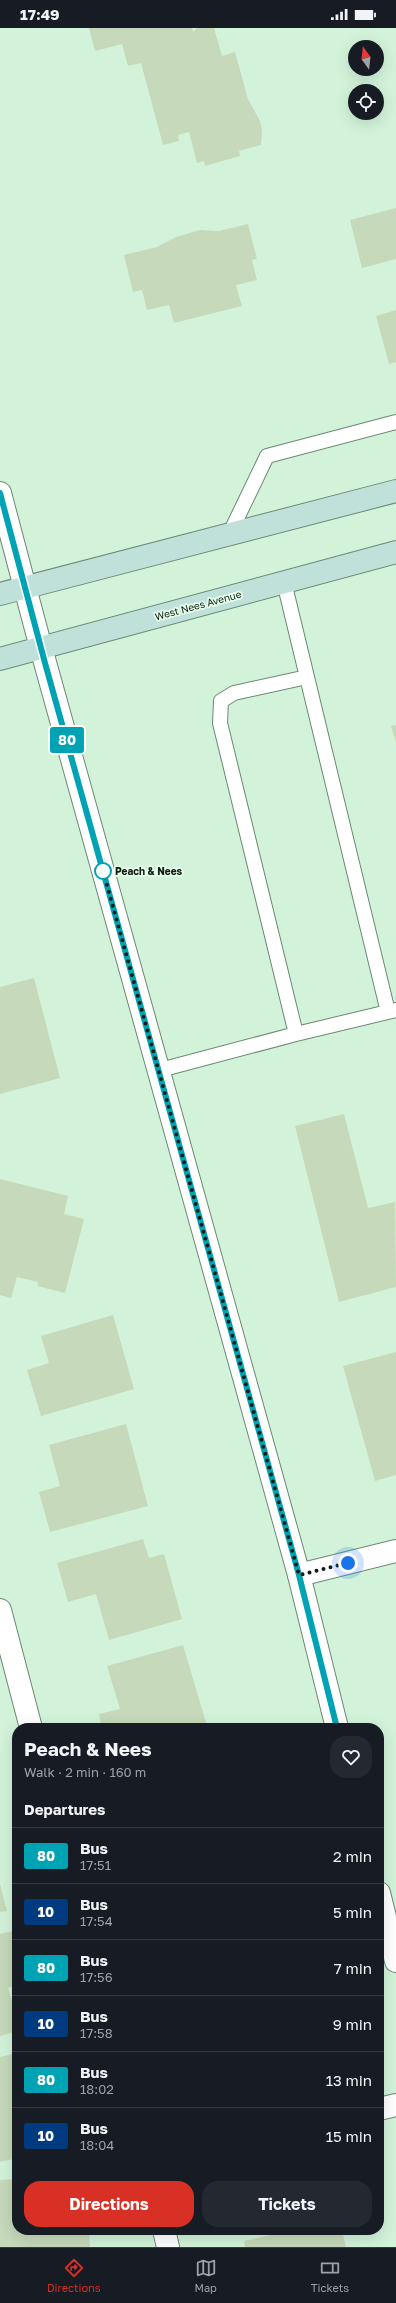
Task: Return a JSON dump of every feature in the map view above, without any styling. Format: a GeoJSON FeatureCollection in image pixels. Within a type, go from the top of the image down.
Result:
{"type":"FeatureCollection","features":[{"type":"Feature","properties":{"kind":"main road"},"geometry":{"type":"LineString","coordinates":[[0,594],[396,491]]}},
{"type":"Feature","properties":{"kind":"main road","name":"West Nees Avenue"},"geometry":{"type":"LineString","coordinates":[[0,659],[396,552]]}},
{"type":"Feature","properties":{"kind":"street"},"geometry":{"type":"LineString","coordinates":[[0,492],[41,648],[160,1070],[299,1575],[336,1723]]}},
{"type":"Feature","properties":{"kind":"street"},"geometry":{"type":"LineString","coordinates":[[299,1575],[396,1551]]}},
{"type":"Feature","properties":{"kind":"street"},"geometry":{"type":"LineString","coordinates":[[0,1610],[30,1723]]}},
{"type":"Feature","properties":{"kind":"street"},"geometry":{"type":"LineString","coordinates":[[384,1914],[396,1961]]}},
{"type":"Feature","properties":{"kind":"street"},"geometry":{"type":"LineString","coordinates":[[384,2108],[396,2105]]}},
{"type":"Feature","properties":{"kind":"street"},"geometry":{"type":"LineString","coordinates":[[165,2235],[168,2247]]}},
{"type":"Feature","properties":{"kind":"lane"},"geometry":{"type":"LineString","coordinates":[[229,535],[267,456],[396,422]]}},
{"type":"Feature","properties":{"kind":"lane"},"geometry":{"type":"LineString","coordinates":[[160,1070],[296,1034],[392,1011],[284,582]]}},
{"type":"Feature","properties":{"kind":"lane"},"geometry":{"type":"LineString","coordinates":[[296,1034],[220,723],[221,701],[234,694],[307,677]]}},
{"type":"Feature","properties":{"kind":"building"},"geometry":{"type":"Polygon","coordinates":[[[89,28],[192,28],[193,32],[197,28],[214,28],[222,56],[235,52],[248,99],[260,121],[262,131],[261,145],[239,151],[240,156],[205,166],[204,161],[197,163],[189,132],[178,135],[179,141],[163,145],[141,63],[128,66],[122,44],[95,51],[89,28]]]}},
{"type":"Feature","properties":{"kind":"building"},"geometry":{"type":"Polygon","coordinates":[[[396,208],[396,259],[362,268],[350,220],[396,208]]]}},
{"type":"Feature","properties":{"kind":"building"},"geometry":{"type":"Polygon","coordinates":[[[248,224],[257,259],[252,260],[257,280],[236,285],[242,306],[174,323],[169,305],[147,310],[142,290],[133,292],[124,255],[157,247],[176,237],[200,230],[219,231],[248,224]]]}},
{"type":"Feature","properties":{"kind":"building"},"geometry":{"type":"Polygon","coordinates":[[[396,310],[396,362],[389,364],[376,316],[396,310]]]}},
{"type":"Feature","properties":{"kind":"building"},"geometry":{"type":"Polygon","coordinates":[[[396,725],[396,742],[391,726],[396,725]]]}},
{"type":"Feature","properties":{"kind":"building"},"geometry":{"type":"Polygon","coordinates":[[[34,978],[60,1078],[0,1094],[0,987],[34,978]]]}},
{"type":"Feature","properties":{"kind":"building"},"geometry":{"type":"Polygon","coordinates":[[[344,1114],[368,1208],[395,1202],[396,1287],[339,1302],[295,1126],[344,1114]]]}},
{"type":"Feature","properties":{"kind":"building"},"geometry":{"type":"Polygon","coordinates":[[[0,1179],[68,1196],[64,1214],[84,1219],[65,1293],[37,1286],[38,1282],[17,1277],[11,1298],[0,1295],[0,1179]]]}},
{"type":"Feature","properties":{"kind":"building"},"geometry":{"type":"Polygon","coordinates":[[[113,1315],[134,1389],[41,1416],[27,1370],[49,1363],[41,1336],[113,1315]]]}},
{"type":"Feature","properties":{"kind":"building"},"geometry":{"type":"Polygon","coordinates":[[[396,1352],[396,1475],[375,1481],[343,1366],[396,1352]]]}},
{"type":"Feature","properties":{"kind":"building"},"geometry":{"type":"Polygon","coordinates":[[[126,1424],[148,1506],[50,1532],[39,1492],[60,1486],[49,1445],[126,1424]]]}},
{"type":"Feature","properties":{"kind":"building"},"geometry":{"type":"Polygon","coordinates":[[[143,1539],[149,1558],[164,1554],[182,1619],[109,1640],[96,1594],[68,1602],[57,1563],[143,1539]]]}},
{"type":"Feature","properties":{"kind":"building"},"geometry":{"type":"Polygon","coordinates":[[[183,1645],[206,1723],[101,1723],[99,1714],[120,1709],[107,1666],[183,1645]]]}},
{"type":"Feature","properties":{"kind":"building"},"geometry":{"type":"Polygon","coordinates":[[[0,1884],[7,1911],[0,1912],[0,1884]]]}},
{"type":"Feature","properties":{"kind":"building"},"geometry":{"type":"Polygon","coordinates":[[[12,1931],[12,1987],[8,1988],[12,2001],[12,2032],[0,2036],[0,1934],[12,1931]]]}},
{"type":"Feature","properties":{"kind":"building"},"geometry":{"type":"Polygon","coordinates":[[[12,2054],[12,2159],[0,2162],[0,2057],[12,2054]]]}},
{"type":"Feature","properties":{"kind":"building"},"geometry":{"type":"Polygon","coordinates":[[[12,2179],[12,2235],[89,2235],[90,2247],[0,2247],[0,2180],[12,2179]]]}},
{"type":"Feature","properties":{"kind":"building"},"geometry":{"type":"Polygon","coordinates":[[[270,2235],[343,2235],[346,2247],[245,2247],[244,2241],[270,2235]]]}},
{"type":"Feature","properties":{"kind":"bus line","name":"80"},"geometry":{"type":"LineString","coordinates":[[0,493],[45,663],[160,1070],[299,1575],[336,1723]]}},
{"type":"Feature","properties":{"kind":"place","name":"Peach & Nees"},"geometry":{"type":"Point","coordinates":[103,871]}},
{"type":"Feature","properties":{"kind":"route"},"geometry":{"type":"LineString","coordinates":[[103,871],[160,1070],[299,1575],[348,1563]]}}]}
